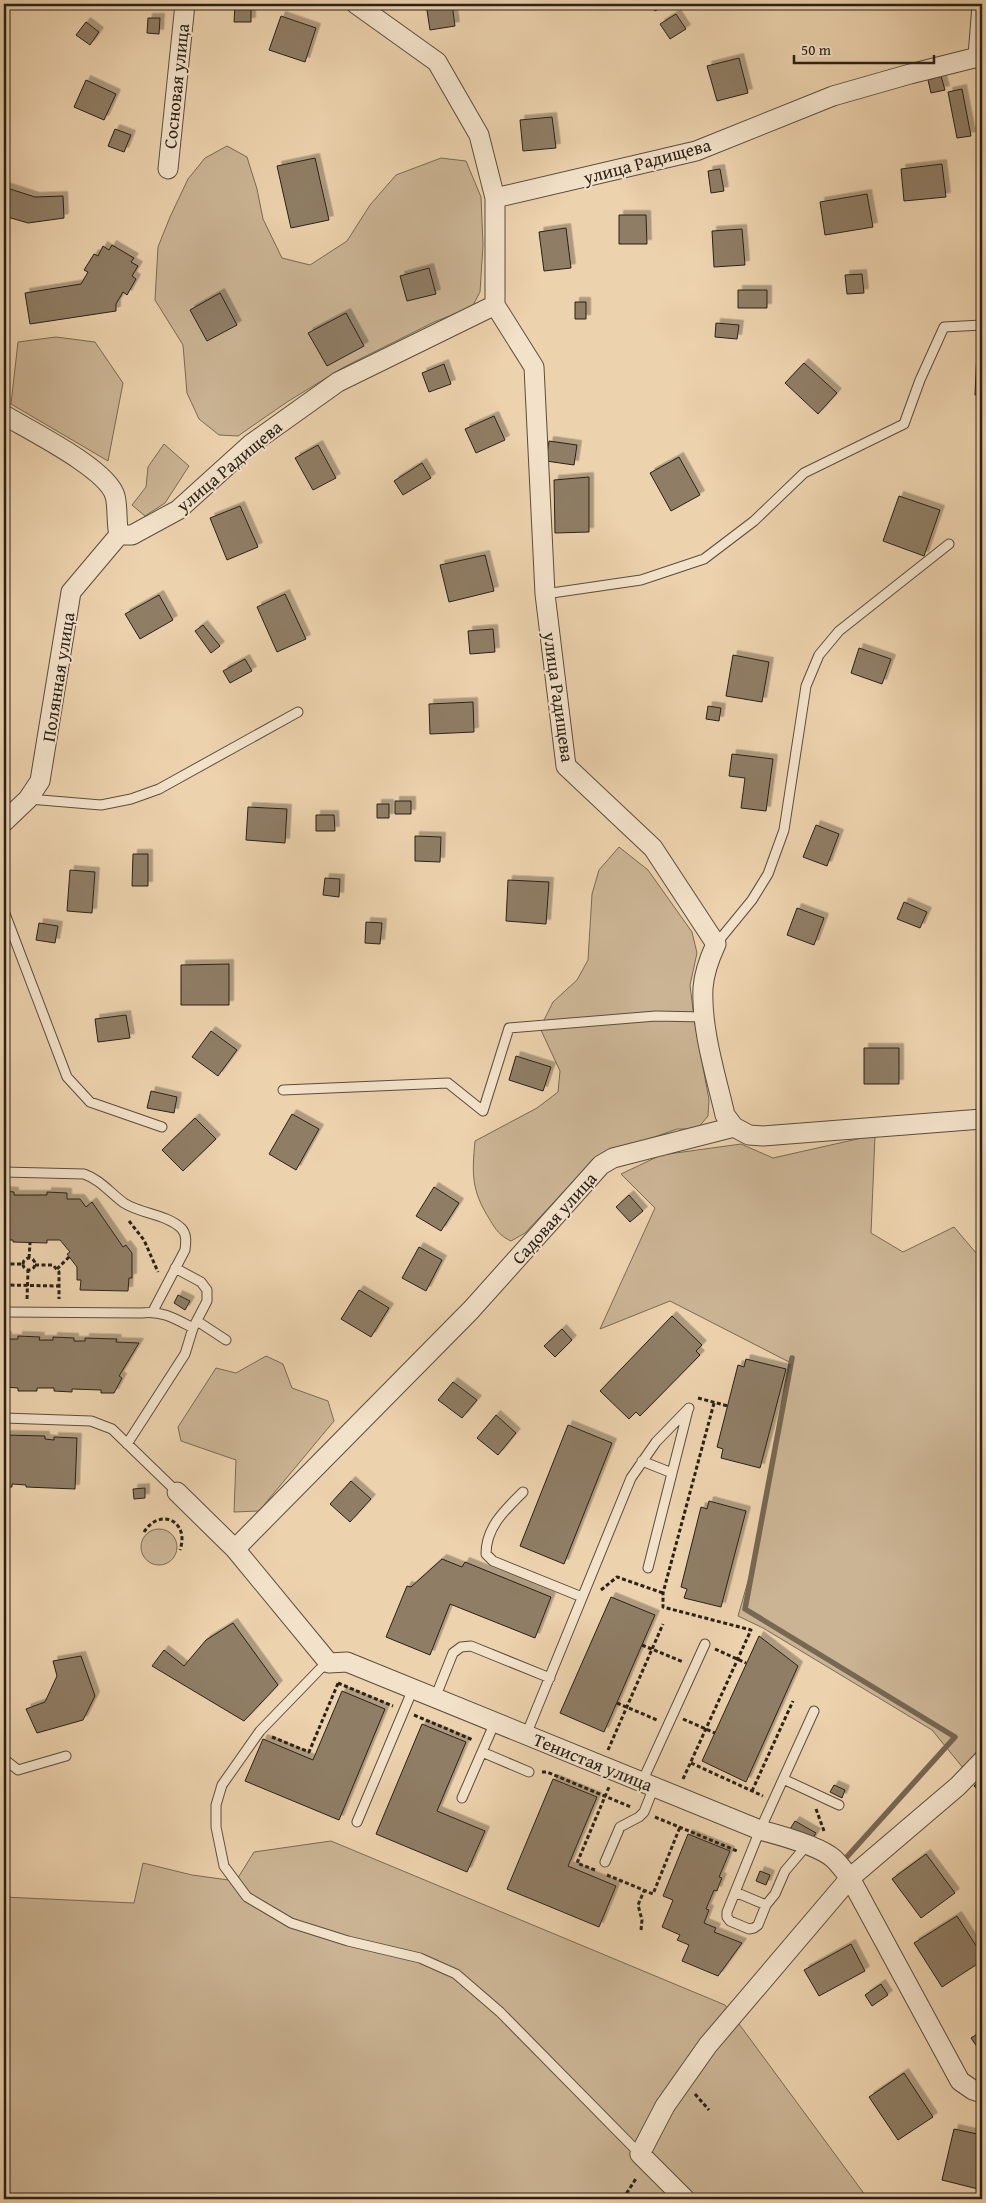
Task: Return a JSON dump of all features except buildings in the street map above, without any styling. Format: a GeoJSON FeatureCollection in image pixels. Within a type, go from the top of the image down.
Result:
{"type":"FeatureCollection","features":[{"type":"Feature","properties":{"kind":"street","name":"Сосновая улица"},"geometry":{"type":"LineString","coordinates":[[168,169],[185,4]]}},
{"type":"Feature","properties":{"kind":"street"},"geometry":{"type":"LineString","coordinates":[[356,4],[436,62],[479,135],[495,198],[495,305]]}},
{"type":"Feature","properties":{"kind":"street"},"geometry":{"type":"LineString","coordinates":[[980,56],[982,5]]}},
{"type":"Feature","properties":{"kind":"street","name":"улица Радищева"},"geometry":{"type":"LineString","coordinates":[[495,198],[696,151],[833,96],[980,56]]}},
{"type":"Feature","properties":{"kind":"street","name":"улица Радищева"},"geometry":{"type":"LineString","coordinates":[[119,535],[132,535],[178,510],[251,444],[338,382],[495,305],[534,368],[545,594],[566,766],[653,848],[716,944]]}},
{"type":"Feature","properties":{"kind":"street"},"geometry":{"type":"LineString","coordinates":[[4,414],[98,473],[116,496],[116,520],[119,535]]}},
{"type":"Feature","properties":{"kind":"street","name":"Полянная улица"},"geometry":{"type":"LineString","coordinates":[[4,822],[28,799],[40,781],[71,592],[119,535]]}},
{"type":"Feature","properties":{"kind":"street"},"geometry":{"type":"LineString","coordinates":[[716,944],[709,959],[703,987],[704,1017],[725,1115],[734,1127],[749,1135],[762,1136],[982,1119]]}},
{"type":"Feature","properties":{"kind":"street","name":"Садовая улица"},"geometry":{"type":"LineString","coordinates":[[235,1549],[470,1310],[601,1165],[613,1158],[734,1127]]}},
{"type":"Feature","properties":{"kind":"street"},"geometry":{"type":"LineString","coordinates":[[177,1492],[235,1549],[338,1662]]}},
{"type":"Feature","properties":{"kind":"street","name":"Тенистая улица"},"geometry":{"type":"LineString","coordinates":[[338,1662],[413,1689],[760,1830],[783,1836],[834,1858],[850,1878],[960,2081],[973,2090],[982,2093]]}},
{"type":"Feature","properties":{"kind":"street"},"geometry":{"type":"LineString","coordinates":[[685,2199],[640,2154],[666,2106],[708,2045],[850,1878],[958,1786],[982,1761]]}},
{"type":"Feature","properties":{"kind":"lane"},"geometry":{"type":"LineString","coordinates":[[545,594],[641,580],[704,559],[754,521],[804,472],[904,424],[920,380],[944,327],[982,325]]}},
{"type":"Feature","properties":{"kind":"lane"},"geometry":{"type":"LineString","coordinates":[[716,944],[752,900],[768,874],[784,830],[806,686],[819,656],[838,631],[949,544]]}},
{"type":"Feature","properties":{"kind":"lane"},"geometry":{"type":"LineString","coordinates":[[28,799],[101,805],[131,799],[159,789],[298,712]]}},
{"type":"Feature","properties":{"kind":"lane"},"geometry":{"type":"LineString","coordinates":[[4,912],[67,1077],[90,1102],[162,1127]]}},
{"type":"Feature","properties":{"kind":"lane"},"geometry":{"type":"LineString","coordinates":[[283,1090],[448,1083],[483,1111],[509,1028],[656,1016],[704,1017]]}},
{"type":"Feature","properties":{"kind":"lane"},"geometry":{"type":"LineString","coordinates":[[4,1172],[84,1174],[95,1178],[125,1204],[174,1223],[183,1230],[187,1240],[185,1250],[153,1311]]}},
{"type":"Feature","properties":{"kind":"lane"},"geometry":{"type":"LineString","coordinates":[[128,1444],[185,1354],[195,1325],[208,1301],[208,1290],[202,1282],[175,1268]]}},
{"type":"Feature","properties":{"kind":"lane"},"geometry":{"type":"LineString","coordinates":[[4,1312],[141,1313],[153,1311],[165,1313],[226,1340]]}},
{"type":"Feature","properties":{"kind":"lane"},"geometry":{"type":"LineString","coordinates":[[526,1735],[631,1478],[656,1442],[689,1408],[648,1568]]}},
{"type":"Feature","properties":{"kind":"lane"},"geometry":{"type":"LineString","coordinates":[[4,1418],[91,1421],[112,1428],[177,1492]]}},
{"type":"Feature","properties":{"kind":"lane"},"geometry":{"type":"LineString","coordinates":[[642,1460],[672,1473]]}},
{"type":"Feature","properties":{"kind":"lane"},"geometry":{"type":"LineString","coordinates":[[523,1492],[496,1520],[486,1544],[486,1554],[493,1561],[582,1597]]}},
{"type":"Feature","properties":{"kind":"lane"},"geometry":{"type":"LineString","coordinates":[[605,1862],[620,1827],[639,1817],[644,1812],[648,1784],[668,1725],[705,1644]]}},
{"type":"Feature","properties":{"kind":"lane"},"geometry":{"type":"LineString","coordinates":[[435,1698],[453,1653],[461,1647],[471,1646],[550,1678]]}},
{"type":"Feature","properties":{"kind":"lane"},"geometry":{"type":"LineString","coordinates":[[338,1662],[320,1669],[260,1732],[222,1786],[216,1805],[216,1827],[224,1866],[247,1897],[291,1923],[348,1941],[420,1958],[456,1974],[500,2012],[640,2154]]}},
{"type":"Feature","properties":{"kind":"lane"},"geometry":{"type":"LineString","coordinates":[[357,1822],[413,1689]]}},
{"type":"Feature","properties":{"kind":"lane"},"geometry":{"type":"LineString","coordinates":[[814,1711],[760,1830],[727,1912],[727,1917],[736,1924],[749,1928],[754,1928],[758,1925],[766,1905],[775,1894],[784,1872],[815,1849]]}},
{"type":"Feature","properties":{"kind":"lane"},"geometry":{"type":"LineString","coordinates":[[462,1798],[494,1722]]}},
{"type":"Feature","properties":{"kind":"lane"},"geometry":{"type":"LineString","coordinates":[[482,1752],[529,1772]]}},
{"type":"Feature","properties":{"kind":"lane"},"geometry":{"type":"LineString","coordinates":[[4,1759],[18,1770],[66,1756]]}},
{"type":"Feature","properties":{"kind":"lane"},"geometry":{"type":"LineString","coordinates":[[783,1779],[839,1805]]}},
{"type":"Feature","properties":{"kind":"lane"},"geometry":{"type":"LineString","coordinates":[[735,1892],[766,1905]]}},
{"type":"Feature","properties":{"kind":"path"},"geometry":{"type":"LineString","coordinates":[[125,1204],[127,1218],[144,1240],[165,1288]]}},
{"type":"Feature","properties":{"kind":"path"},"geometry":{"type":"LineString","coordinates":[[30,1243],[30,1258]]}},
{"type":"Feature","properties":{"kind":"path"},"geometry":{"type":"LineString","coordinates":[[56,1269],[69,1257]]}},
{"type":"Feature","properties":{"kind":"path"},"geometry":{"type":"LineString","coordinates":[[4,1264],[22,1264],[23,1261],[30,1258]]}},
{"type":"Feature","properties":{"kind":"path"},"geometry":{"type":"LineString","coordinates":[[30,1258],[35,1261],[35,1265]]}},
{"type":"Feature","properties":{"kind":"path"},"geometry":{"type":"LineString","coordinates":[[22,1264],[28,1271],[28,1287]]}},
{"type":"Feature","properties":{"kind":"path"},"geometry":{"type":"LineString","coordinates":[[35,1265],[53,1265],[59,1272],[58,1312]]}},
{"type":"Feature","properties":{"kind":"path"},"geometry":{"type":"LineString","coordinates":[[28,1271],[34,1268],[35,1265]]}},
{"type":"Feature","properties":{"kind":"path"},"geometry":{"type":"LineString","coordinates":[[4,1285],[28,1287],[59,1286]]}},
{"type":"Feature","properties":{"kind":"path"},"geometry":{"type":"LineString","coordinates":[[676,1796],[751,1630],[663,1607],[663,1593],[714,1403]]}},
{"type":"Feature","properties":{"kind":"path"},"geometry":{"type":"LineString","coordinates":[[144,1532],[149,1524],[158,1519],[167,1519],[176,1523],[182,1531],[184,1540],[180,1550]]}},
{"type":"Feature","properties":{"kind":"path"},"geometry":{"type":"LineString","coordinates":[[601,1590],[617,1577],[663,1593]]}},
{"type":"Feature","properties":{"kind":"path"},"geometry":{"type":"LineString","coordinates":[[602,1765],[663,1624]]}},
{"type":"Feature","properties":{"kind":"path"},"geometry":{"type":"LineString","coordinates":[[642,1645],[695,1667]]}},
{"type":"Feature","properties":{"kind":"path"},"geometry":{"type":"LineString","coordinates":[[719,1651],[746,1663]]}},
{"type":"Feature","properties":{"kind":"path"},"geometry":{"type":"LineString","coordinates":[[260,1732],[309,1752],[338,1662]]}},
{"type":"Feature","properties":{"kind":"path"},"geometry":{"type":"LineString","coordinates":[[752,1791],[793,1702]]}},
{"type":"Feature","properties":{"kind":"path"},"geometry":{"type":"LineString","coordinates":[[617,1703],[668,1725]]}},
{"type":"Feature","properties":{"kind":"path"},"geometry":{"type":"LineString","coordinates":[[687,1721],[714,1733]]}},
{"type":"Feature","properties":{"kind":"path"},"geometry":{"type":"LineString","coordinates":[[690,1763],[773,1800]]}},
{"type":"Feature","properties":{"kind":"path"},"geometry":{"type":"LineString","coordinates":[[810,1792],[825,1836],[815,1849]]}},
{"type":"Feature","properties":{"kind":"path"},"geometry":{"type":"LineString","coordinates":[[640,1930],[642,1920],[638,1905],[644,1891]]}},
{"type":"Feature","properties":{"kind":"path"},"geometry":{"type":"LineString","coordinates":[[623,2199],[638,2174],[640,2154]]}},
{"type":"Feature","properties":{"kind":"shaded area"},"geometry":{"type":"Polygon","coordinates":[[[227,146],[247,157],[257,189],[263,219],[282,258],[310,265],[347,241],[370,205],[396,175],[441,158],[466,161],[481,197],[483,245],[480,292],[472,307],[434,322],[344,367],[287,402],[238,436],[219,435],[199,419],[187,393],[183,345],[155,300],[158,247],[170,217],[188,179],[205,158],[227,146]]]}},
{"type":"Feature","properties":{"kind":"shaded area"},"geometry":{"type":"Polygon","coordinates":[[[56,337],[95,342],[123,383],[108,461],[11,404],[18,342],[56,337]]]}},
{"type":"Feature","properties":{"kind":"shaded area"},"geometry":{"type":"Polygon","coordinates":[[[164,444],[189,466],[165,503],[145,516],[132,505],[146,487],[148,467],[164,444]]]}},
{"type":"Feature","properties":{"kind":"shaded area"},"geometry":{"type":"Polygon","coordinates":[[[619,847],[648,870],[692,932],[697,953],[690,985],[709,1100],[708,1116],[697,1129],[677,1129],[595,1158],[525,1233],[511,1241],[496,1230],[479,1200],[473,1173],[475,1141],[537,1108],[558,1092],[560,1071],[540,1028],[553,1002],[577,980],[588,960],[592,894],[599,870],[619,847]]]}},
{"type":"Feature","properties":{"kind":"shaded area"},"geometry":{"type":"Polygon","coordinates":[[[875,1135],[871,1233],[903,1252],[954,1227],[982,1260],[982,1744],[964,1769],[932,1730],[763,1628],[738,1616],[755,1557],[791,1363],[670,1301],[600,1329],[655,1208],[621,1174],[661,1155],[741,1144],[773,1158],[875,1135]]]}},
{"type":"Feature","properties":{"kind":"shaded area"},"geometry":{"type":"Polygon","coordinates":[[[266,1356],[283,1364],[292,1388],[328,1401],[334,1421],[259,1511],[234,1512],[236,1460],[181,1441],[178,1427],[216,1368],[236,1373],[266,1356]]]}},
{"type":"Feature","properties":{"kind":"shaded area"},"geometry":{"type":"Polygon","coordinates":[[[159,1529],[166,1530],[172,1534],[176,1540],[176,1554],[172,1560],[166,1564],[159,1565],[152,1564],[146,1560],[142,1554],[141,1547],[142,1540],[146,1534],[152,1530],[159,1529]]]}},
{"type":"Feature","properties":{"kind":"shaded area"},"geometry":{"type":"Polygon","coordinates":[[[331,1841],[725,2005],[868,2199],[4,2199],[4,1897],[134,1903],[143,1863],[192,1875],[236,1881],[254,1852],[331,1841]]]}},
{"type":"Feature","properties":{"kind":"waterway"},"geometry":{"type":"LineString","coordinates":[[792,1358],[745,1609],[955,1737],[845,1859]]}}]}
